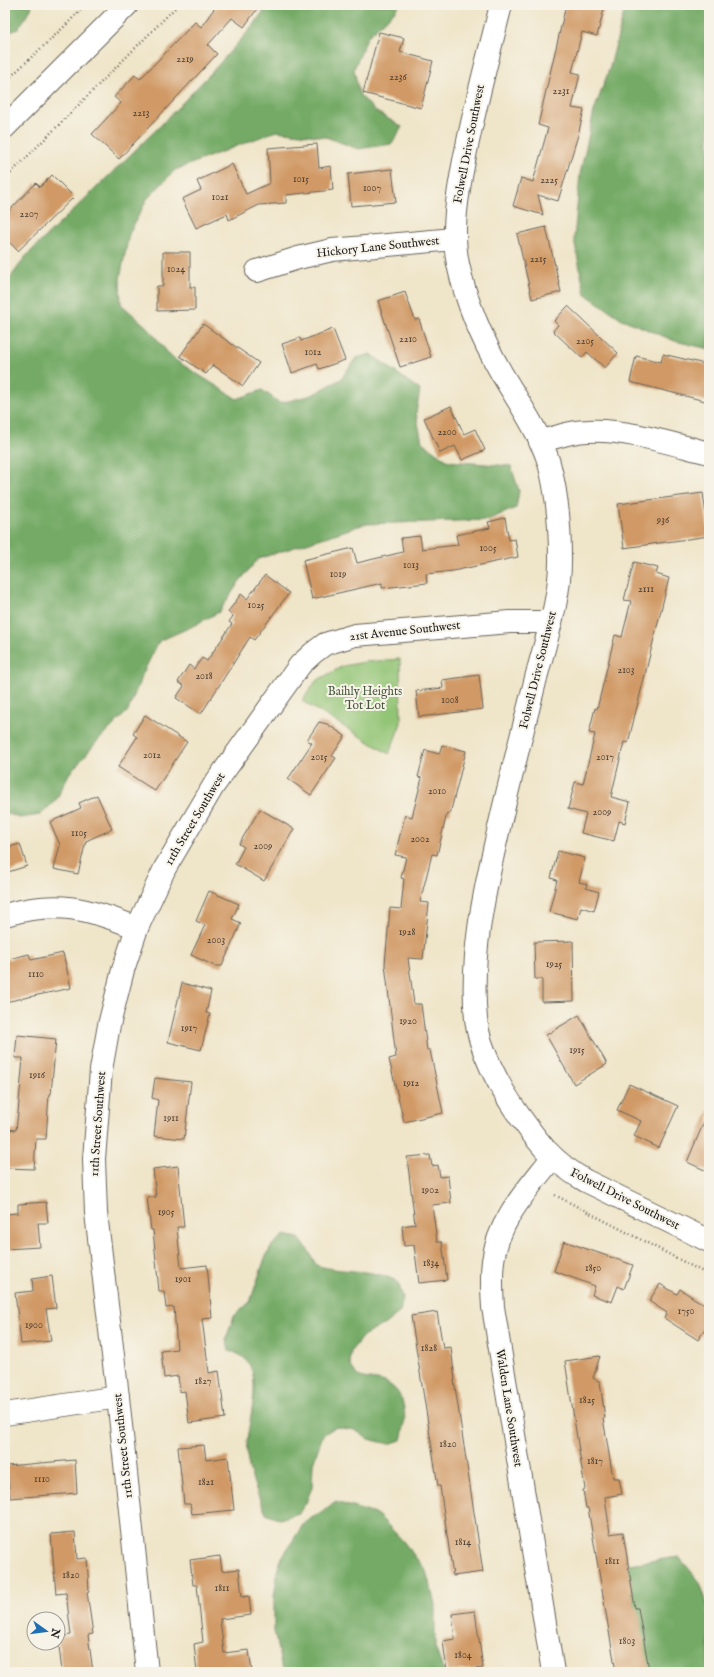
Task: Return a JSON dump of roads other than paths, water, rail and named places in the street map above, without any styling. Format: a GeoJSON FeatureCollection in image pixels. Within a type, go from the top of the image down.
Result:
{"type":"FeatureCollection","features":[{"type":"Feature","properties":{"kind":"street"},"geometry":{"type":"LineString","coordinates":[[5,127],[127,5]]}},
{"type":"Feature","properties":{"kind":"street","name":"Folwell Drive Southwest"},"geometry":{"type":"LineString","coordinates":[[501,5],[465,152],[457,203],[454,238],[459,270],[477,325],[493,357],[526,413],[540,442],[550,469],[559,522],[560,560],[558,588],[551,622],[510,780],[488,875],[477,951],[476,1020],[481,1042],[496,1078],[509,1101],[533,1136],[552,1158],[572,1173],[586,1181],[709,1241]]}},
{"type":"Feature","properties":{"kind":"street","name":"Hickory Lane Southwest"},"geometry":{"type":"LineString","coordinates":[[257,271],[298,258],[332,250],[454,238]]}},
{"type":"Feature","properties":{"kind":"street"},"geometry":{"type":"LineString","coordinates":[[540,442],[578,432],[602,431],[649,438],[709,453]]}},
{"type":"Feature","properties":{"kind":"street","name":"21st Avenue Southwest"},"geometry":{"type":"LineString","coordinates":[[281,690],[300,665],[313,653],[326,644],[340,638],[403,630],[524,621],[551,622]]}},
{"type":"Feature","properties":{"kind":"street","name":"11th Street Southwest"},"geometry":{"type":"LineString","coordinates":[[147,1672],[118,1397],[96,1213],[94,1159],[101,1070],[109,1025],[123,970],[137,928],[165,868],[214,785],[281,690]]}},
{"type":"Feature","properties":{"kind":"street"},"geometry":{"type":"LineString","coordinates":[[5,915],[44,907],[76,908],[95,912],[137,928]]}},
{"type":"Feature","properties":{"kind":"street","name":"Walden Lane Southwest"},"geometry":{"type":"LineString","coordinates":[[552,1158],[516,1204],[505,1222],[493,1261],[492,1287],[493,1307],[553,1672]]}},
{"type":"Feature","properties":{"kind":"street"},"geometry":{"type":"LineString","coordinates":[[5,1414],[118,1397]]}},
{"type":"Feature","properties":{"kind":"park label","name":"Baihly Heights Tot Lot"},"geometry":{"type":"Point","coordinates":[365,698]}}]}
